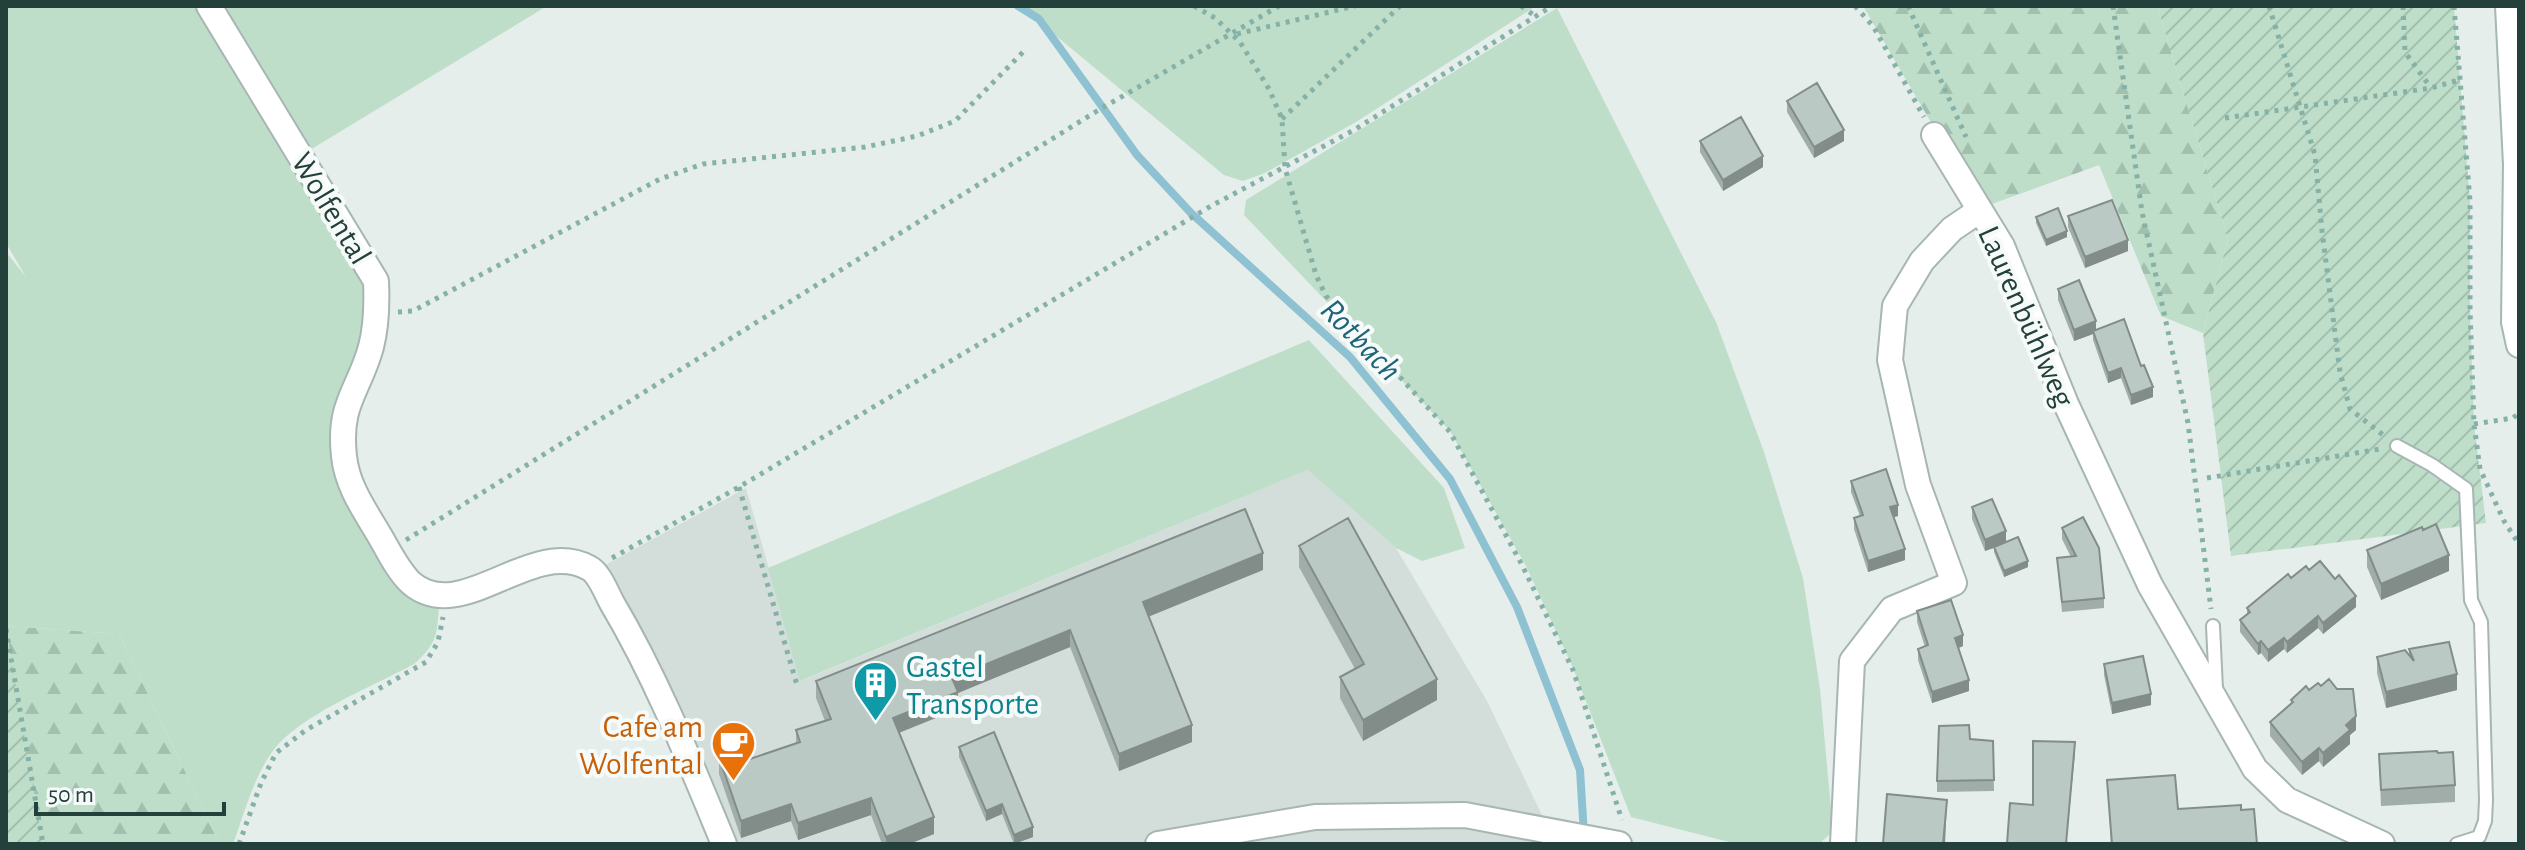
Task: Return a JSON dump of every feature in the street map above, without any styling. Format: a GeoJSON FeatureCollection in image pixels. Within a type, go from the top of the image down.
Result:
{"type":"FeatureCollection","features":[{"type":"Feature","properties":{"kind":"street","name":"Wolfental"},"geometry":{"type":"LineString","coordinates":[[209,6],[376,281],[377,315],[371,349],[350,395],[342,425],[344,459],[353,491],[411,583],[427,593],[444,596]]}},
{"type":"Feature","properties":{"kind":"street"},"geometry":{"type":"LineString","coordinates":[[2508,6],[2516,164],[2514,322],[2519,345]]}},
{"type":"Feature","properties":{"kind":"street"},"geometry":{"type":"LineString","coordinates":[[1934,135],[1980,210]]}},
{"type":"Feature","properties":{"kind":"street","name":"Laurenbühlweg"},"geometry":{"type":"LineString","coordinates":[[1843,844],[1852,661],[1892,609],[1954,583],[1918,485],[1890,360],[1895,306],[1922,261],[1952,229],[1980,210],[2002,246],[2066,404],[2150,585],[2255,769],[2287,800],[2382,844]]}},
{"type":"Feature","properties":{"kind":"street"},"geometry":{"type":"LineString","coordinates":[[444,596],[472,590],[529,566],[569,560],[592,569],[639,650],[724,844]]}},
{"type":"Feature","properties":{"kind":"street"},"geometry":{"type":"LineString","coordinates":[[1158,844],[1315,817],[1465,815],[1560,834],[1622,837]]}},
{"type":"Feature","properties":{"kind":"lane"},"geometry":{"type":"LineString","coordinates":[[2397,446],[2466,489],[2471,600],[2481,622],[2486,800],[2485,821],[2479,837],[2457,844]]}},
{"type":"Feature","properties":{"kind":"lane"},"geometry":{"type":"LineString","coordinates":[[2213,626],[2217,704]]}},
{"type":"Feature","properties":{"kind":"path"},"geometry":{"type":"LineString","coordinates":[[1194,6],[1215,18],[1240,42],[1262,77],[1282,119],[1285,168],[1316,275],[1326,296],[1450,432],[1522,565],[1573,670],[1622,837]]}},
{"type":"Feature","properties":{"kind":"path"},"geometry":{"type":"LineString","coordinates":[[388,551],[1097,111],[1279,6]]}},
{"type":"Feature","properties":{"kind":"path"},"geometry":{"type":"LineString","coordinates":[[1232,35],[1355,6]]}},
{"type":"Feature","properties":{"kind":"path"},"geometry":{"type":"LineString","coordinates":[[1282,119],[1400,6]]}},
{"type":"Feature","properties":{"kind":"path"},"geometry":{"type":"LineString","coordinates":[[1521,6],[1535,16]]}},
{"type":"Feature","properties":{"kind":"path"},"geometry":{"type":"LineString","coordinates":[[592,569],[739,487],[1211,206],[1354,130],[1552,6]]}},
{"type":"Feature","properties":{"kind":"path"},"geometry":{"type":"LineString","coordinates":[[1855,6],[1873,26],[1934,135]]}},
{"type":"Feature","properties":{"kind":"path"},"geometry":{"type":"LineString","coordinates":[[2113,6],[2142,212],[2188,423],[2213,626]]}},
{"type":"Feature","properties":{"kind":"path"},"geometry":{"type":"LineString","coordinates":[[2269,6],[2315,155],[2340,372],[2350,409],[2397,446]]}},
{"type":"Feature","properties":{"kind":"path"},"geometry":{"type":"LineString","coordinates":[[2403,6],[2405,52],[2431,88]]}},
{"type":"Feature","properties":{"kind":"path"},"geometry":{"type":"LineString","coordinates":[[2454,6],[2470,201],[2474,424],[2480,469],[2504,521],[2517,535],[2519,544]]}},
{"type":"Feature","properties":{"kind":"path"},"geometry":{"type":"LineString","coordinates":[[377,315],[413,311],[660,179],[703,164],[865,147],[917,136],[955,121],[1026,49]]}},
{"type":"Feature","properties":{"kind":"path"},"geometry":{"type":"LineString","coordinates":[[2225,118],[2431,88],[2459,80]]}},
{"type":"Feature","properties":{"kind":"path"},"geometry":{"type":"LineString","coordinates":[[2474,424],[2513,418],[2519,413]]}},
{"type":"Feature","properties":{"kind":"path"},"geometry":{"type":"LineString","coordinates":[[2207,478],[2397,446]]}},
{"type":"Feature","properties":{"kind":"path"},"geometry":{"type":"LineString","coordinates":[[739,487],[797,685]]}},
{"type":"Feature","properties":{"kind":"path"},"geometry":{"type":"LineString","coordinates":[[239,844],[261,783],[276,753],[306,730],[426,662],[438,642],[444,596]]}},
{"type":"Feature","properties":{"kind":"path"},"geometry":{"type":"LineString","coordinates":[[6,629],[43,844]]}},
{"type":"Feature","properties":{"kind":"shaded area"},"geometry":{"type":"Polygon","coordinates":[[[1308,470],[1396,548],[1487,701],[1556,844],[724,844],[598,569],[746,488],[801,681],[1308,470]]]}},
{"type":"Feature","properties":{"kind":"green space"},"geometry":{"type":"Polygon","coordinates":[[[6,6],[199,6],[371,282],[340,467],[439,603],[437,630],[428,650],[414,664],[317,714],[284,739],[259,774],[233,844],[220,844],[119,634],[6,626],[6,252],[26,277],[6,243],[6,6]]]}},
{"type":"Feature","properties":{"kind":"green space"},"geometry":{"type":"Polygon","coordinates":[[[219,6],[547,6],[305,153],[219,6]]]}},
{"type":"Feature","properties":{"kind":"green space"},"geometry":{"type":"Polygon","coordinates":[[[1020,6],[1536,6],[1356,122],[1265,173],[1243,181],[1224,175],[1020,6]]]}},
{"type":"Feature","properties":{"kind":"green space"},"geometry":{"type":"Polygon","coordinates":[[[1863,6],[2157,6],[2228,239],[2203,333],[2161,316],[2099,165],[1981,208],[1863,6]]]}},
{"type":"Feature","properties":{"kind":"green space"},"geometry":{"type":"Polygon","coordinates":[[[2157,6],[2454,6],[2470,201],[2474,424],[2486,523],[2231,556],[2203,333],[2228,239],[2157,6]]]}},
{"type":"Feature","properties":{"kind":"green space"},"geometry":{"type":"Polygon","coordinates":[[[1557,8],[1716,322],[1764,452],[1803,578],[1820,689],[1833,831],[1819,844],[1737,844],[1631,817],[1573,668],[1527,568],[1450,431],[1244,215],[1246,200],[1557,8]]]}},
{"type":"Feature","properties":{"kind":"green space"},"geometry":{"type":"Polygon","coordinates":[[[1309,340],[1444,488],[1465,548],[1422,561],[1396,548],[1308,470],[800,681],[768,568],[1309,340]]]}},
{"type":"Feature","properties":{"kind":"green space"},"geometry":{"type":"Polygon","coordinates":[[[6,626],[119,634],[220,844],[37,844],[6,626]]]}},
{"type":"Feature","properties":{"kind":"green space"},"geometry":{"type":"Polygon","coordinates":[[[6,629],[43,844],[6,844],[6,629]]]}},
{"type":"Feature","properties":{"kind":"building"},"geometry":{"type":"Polygon","coordinates":[[[1817,83],[1844,130],[1814,147],[1787,101],[1817,83]]]}},
{"type":"Feature","properties":{"kind":"building"},"geometry":{"type":"Polygon","coordinates":[[[1741,117],[1763,156],[1723,180],[1700,141],[1741,117]]]}},
{"type":"Feature","properties":{"kind":"building"},"geometry":{"type":"Polygon","coordinates":[[[2112,200],[2128,240],[2085,257],[2068,216],[2112,200]]]}},
{"type":"Feature","properties":{"kind":"building"},"geometry":{"type":"Polygon","coordinates":[[[2058,208],[2067,231],[2046,240],[2036,217],[2058,208]]]}},
{"type":"Feature","properties":{"kind":"building"},"geometry":{"type":"Polygon","coordinates":[[[2079,280],[2096,321],[2074,330],[2058,289],[2079,280]]]}},
{"type":"Feature","properties":{"kind":"building"},"geometry":{"type":"Polygon","coordinates":[[[2124,319],[2141,366],[2144,365],[2153,387],[2131,395],[2121,368],[2108,373],[2093,331],[2124,319]]]}},
{"type":"Feature","properties":{"kind":"building"},"geometry":{"type":"Polygon","coordinates":[[[1886,469],[1898,505],[1890,507],[1905,549],[1868,561],[1854,518],[1863,515],[1851,481],[1886,469]]]}},
{"type":"Feature","properties":{"kind":"building"},"geometry":{"type":"Polygon","coordinates":[[[1992,499],[2006,531],[1985,540],[1972,507],[1992,499]]]}},
{"type":"Feature","properties":{"kind":"building"},"geometry":{"type":"Polygon","coordinates":[[[1245,509],[1263,553],[1143,602],[1192,725],[1119,754],[1070,630],[952,678],[958,692],[893,718],[934,817],[886,837],[871,798],[798,823],[791,804],[741,821],[719,757],[747,748],[750,759],[800,742],[796,730],[831,719],[816,681],[1245,509]]]}},
{"type":"Feature","properties":{"kind":"building"},"geometry":{"type":"Polygon","coordinates":[[[2083,517],[2099,548],[2104,598],[2062,602],[2057,558],[2076,556],[2062,528],[2083,517]]]}},
{"type":"Feature","properties":{"kind":"building"},"geometry":{"type":"Polygon","coordinates":[[[1348,518],[1437,679],[1363,720],[1340,677],[1364,664],[1299,546],[1348,518]]]}},
{"type":"Feature","properties":{"kind":"building"},"geometry":{"type":"Polygon","coordinates":[[[2436,524],[2449,555],[2381,584],[2367,550],[2436,524]]]}},
{"type":"Feature","properties":{"kind":"building"},"geometry":{"type":"Polygon","coordinates":[[[2018,537],[2028,561],[2004,571],[1994,547],[2018,537]]]}},
{"type":"Feature","properties":{"kind":"building"},"geometry":{"type":"Polygon","coordinates":[[[2320,561],[2335,579],[2339,575],[2356,596],[2323,623],[2318,616],[2287,642],[2284,638],[2268,650],[2261,641],[2258,644],[2240,620],[2250,612],[2247,608],[2288,574],[2291,578],[2306,566],[2309,570],[2320,561]]]}},
{"type":"Feature","properties":{"kind":"building"},"geometry":{"type":"Polygon","coordinates":[[[1951,600],[1963,635],[1955,638],[1969,680],[1932,692],[1918,649],[1928,645],[1917,611],[1951,600]]]}},
{"type":"Feature","properties":{"kind":"building"},"geometry":{"type":"Polygon","coordinates":[[[2449,642],[2457,674],[2386,692],[2377,657],[2405,650],[2414,661],[2409,649],[2449,642]]]}},
{"type":"Feature","properties":{"kind":"building"},"geometry":{"type":"Polygon","coordinates":[[[2143,656],[2151,694],[2112,703],[2104,664],[2143,656]]]}},
{"type":"Feature","properties":{"kind":"building"},"geometry":{"type":"Polygon","coordinates":[[[2329,679],[2337,689],[2353,689],[2356,716],[2346,725],[2350,730],[2323,753],[2319,748],[2302,762],[2270,722],[2306,686],[2309,690],[2329,679]]]}},
{"type":"Feature","properties":{"kind":"building"},"geometry":{"type":"Polygon","coordinates":[[[1969,725],[1970,739],[1993,741],[1994,780],[1937,781],[1939,726],[1969,725]]]}},
{"type":"Feature","properties":{"kind":"building","name":"Gastel Transporte"},"geometry":{"type":"Polygon","coordinates":[[[994,732],[1033,827],[1014,835],[1002,804],[986,811],[959,747],[994,732]]]}},
{"type":"Feature","properties":{"kind":"building"},"geometry":{"type":"Polygon","coordinates":[[[2033,741],[2075,742],[2066,844],[2007,844],[2010,803],[2033,805],[2033,741]]]}},
{"type":"Feature","properties":{"kind":"building"},"geometry":{"type":"Polygon","coordinates":[[[2453,752],[2455,785],[2381,790],[2379,754],[2453,752]]]}},
{"type":"Feature","properties":{"kind":"building"},"geometry":{"type":"Polygon","coordinates":[[[2175,775],[2178,809],[2241,805],[2241,810],[2254,809],[2257,844],[2112,844],[2107,780],[2175,775]]]}},
{"type":"Feature","properties":{"kind":"building"},"geometry":{"type":"Polygon","coordinates":[[[1887,794],[1947,800],[1943,844],[1883,844],[1887,794]]]}},
{"type":"Feature","properties":{"kind":"waterway","name":"Rotbach"},"geometry":{"type":"LineString","coordinates":[[1018,6],[1039,19],[1137,155],[1191,213],[1350,357],[1450,479],[1517,607],[1580,770],[1584,835]]}},
{"type":"Feature","properties":{"kind":"place","name":"Gastel Transporte"},"geometry":{"type":"Point","coordinates":[875,723]}},
{"type":"Feature","properties":{"kind":"place","name":"Cafe am Wolfental"},"geometry":{"type":"Point","coordinates":[734,783]}}]}
